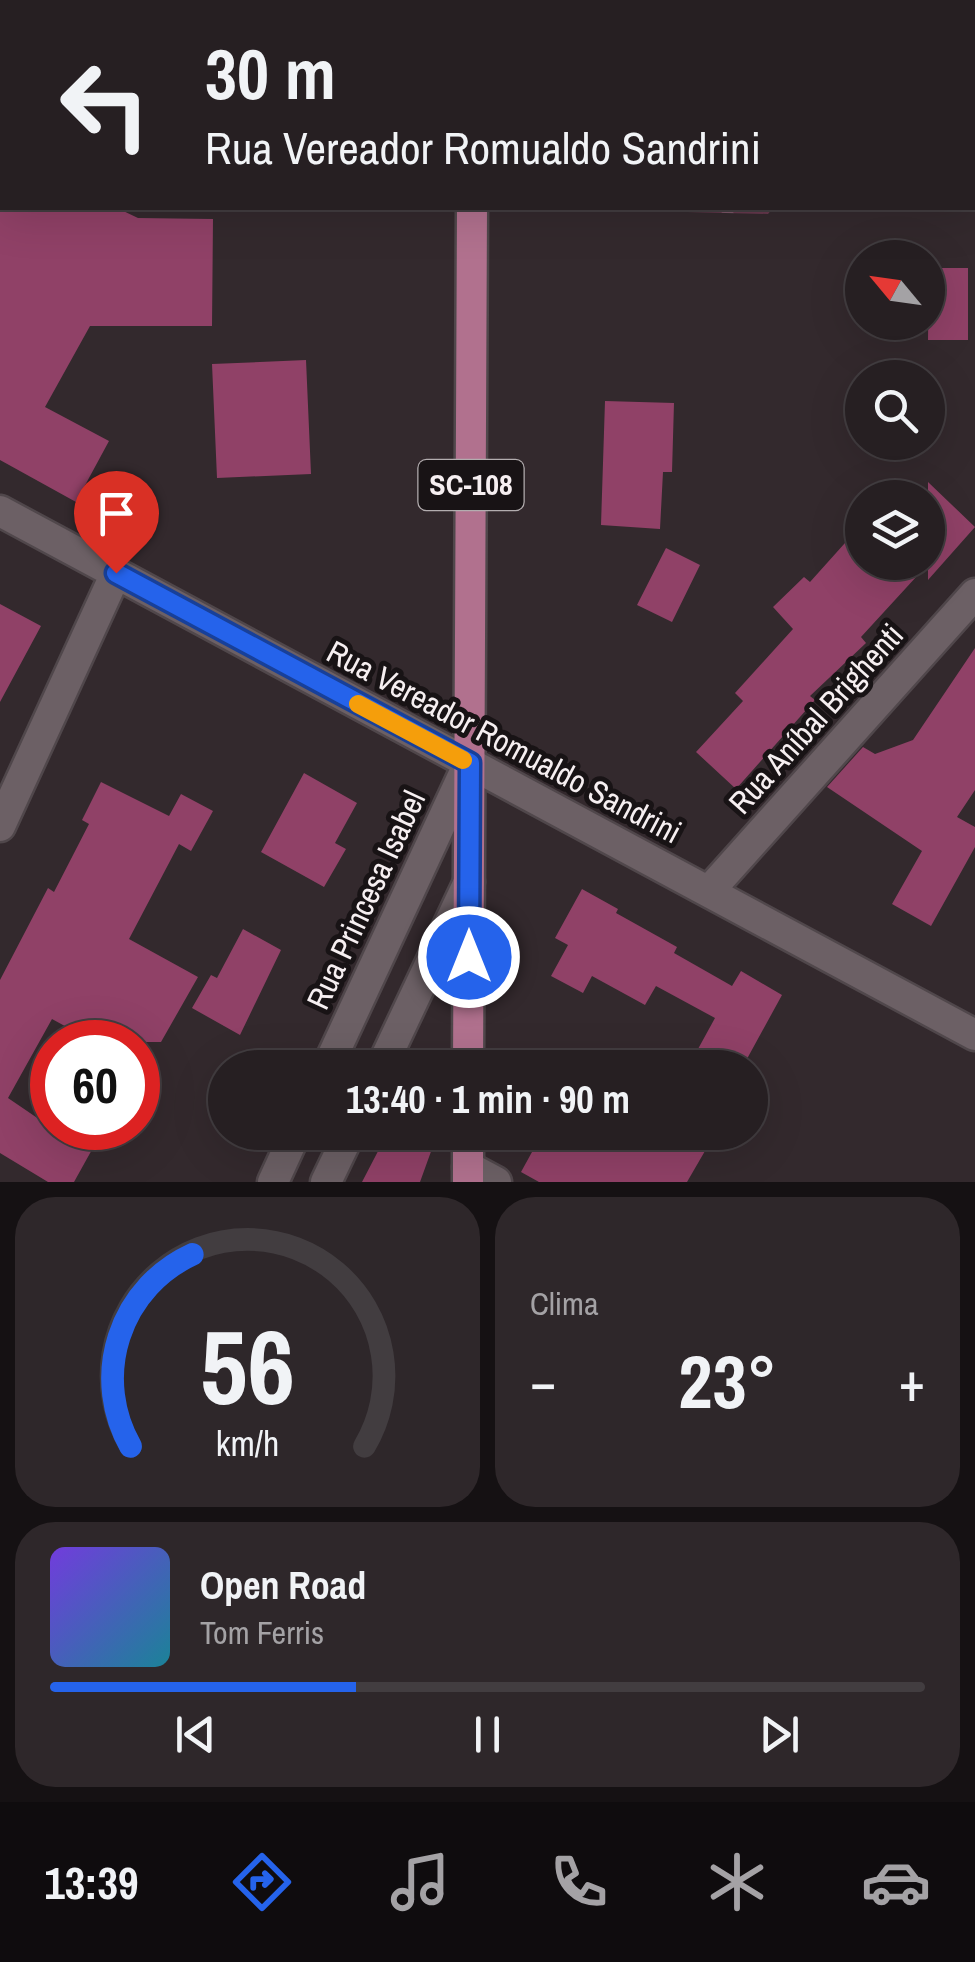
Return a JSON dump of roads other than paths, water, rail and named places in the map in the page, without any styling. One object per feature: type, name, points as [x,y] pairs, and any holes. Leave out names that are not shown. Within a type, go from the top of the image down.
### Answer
[{"type":"main road","name":"SC-108","points":[[468,1050],[472,210]]},
{"type":"street","name":"Rua Vereador Romualdo Sandrini","points":[[0,511],[975,1034]]},
{"type":"street","points":[[0,826],[116,573]]},
{"type":"street","name":"Rua Aníbal Brighenti","points":[[709,892],[975,594]]},
{"type":"street","name":"Rua Princesa Isabel","points":[[335,1050],[470,763]]},
{"type":"street","points":[[389,1050],[468,882]]},
{"type":"street","points":[[273,1182],[288,1150]]},
{"type":"street","points":[[326,1182],[341,1150]]},
{"type":"street","points":[[468,1174],[496,1182]]}]
